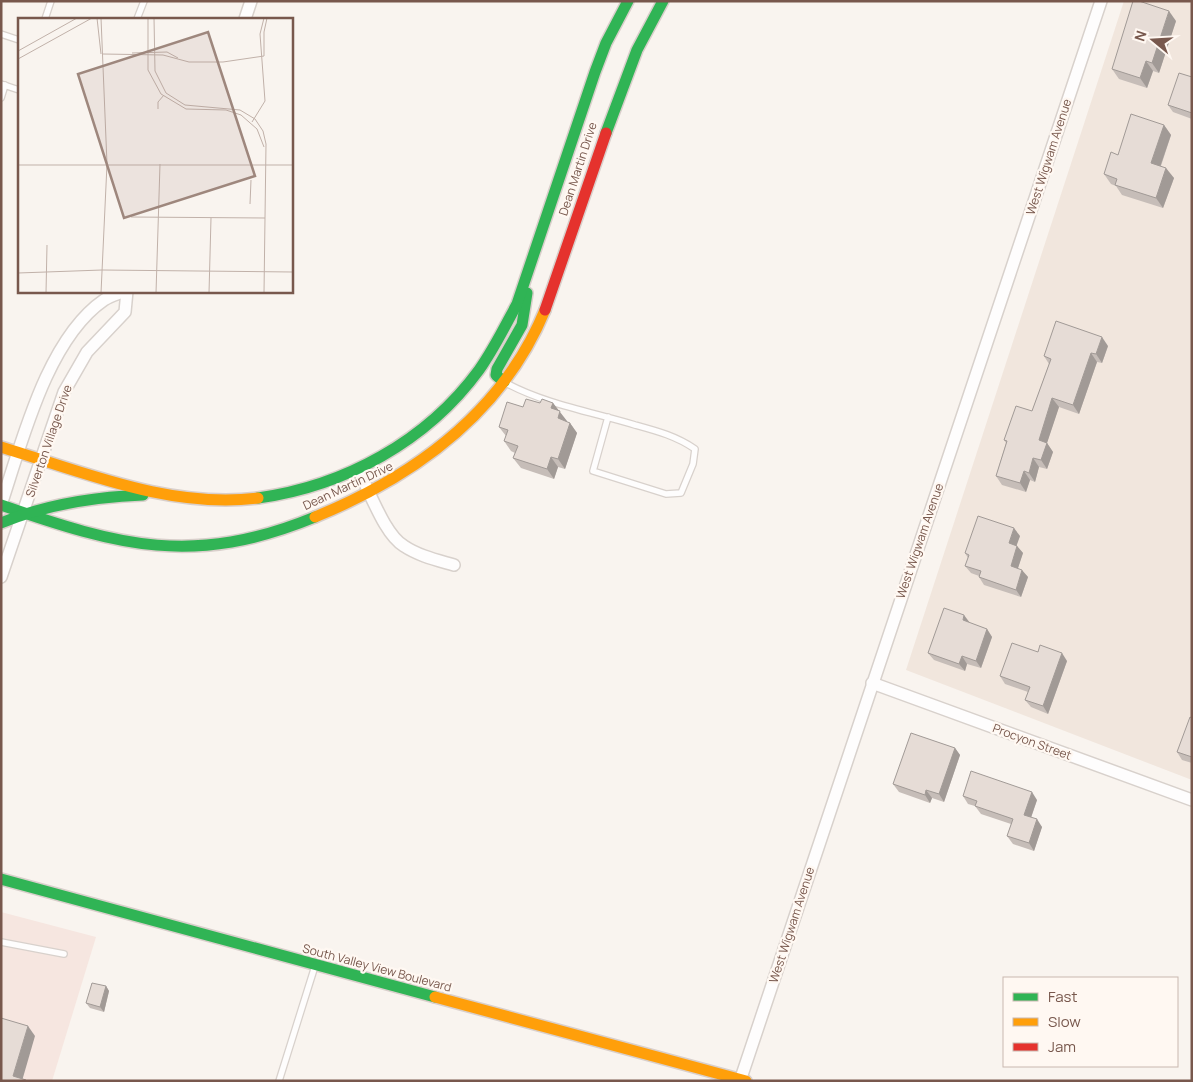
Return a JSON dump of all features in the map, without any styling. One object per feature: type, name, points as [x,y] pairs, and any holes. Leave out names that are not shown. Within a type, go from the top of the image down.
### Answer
[{"type":"street","points":[[245,18],[251,1]]},
{"type":"street","name":"Dean Martin Drive","points":[[1,505],[137,545],[188,547],[216,545],[279,532],[371,493],[431,457],[483,410],[504,382],[537,329],[555,239],[595,72],[606,43],[628,1]]},
{"type":"street","name":"Dean Martin Drive","points":[[1,447],[136,488],[198,500],[252,498],[280,494],[325,483],[358,470],[383,457],[428,426],[475,377],[507,326],[528,276],[555,239],[626,71],[647,27],[663,1]]},
{"type":"street","name":"West Wigwam Avenue","points":[[742,1080],[872,683],[1101,1]]},
{"type":"street","points":[[504,382],[496,375],[497,369],[522,325],[525,316],[528,276]]},
{"type":"street","name":"Silverton Village Drive","points":[[1,505],[53,360],[89,313],[104,300],[124,292]]},
{"type":"street","name":"Silverton Village Drive","points":[[1,577],[64,392],[87,352],[125,312],[126,292]]},
{"type":"street","points":[[358,470],[390,532],[402,545],[423,555],[454,565]]},
{"type":"street","points":[[1,523],[24,512],[96,497],[165,495]]},
{"type":"street","name":"Procyon Street","points":[[872,683],[1192,800]]},
{"type":"street","name":"South Valley View Boulevard","points":[[1,879],[314,966],[742,1080]]},
{"type":"lane","points":[[45,18],[51,1]]},
{"type":"lane","points":[[138,18],[144,1]]},
{"type":"lane","points":[[1,34],[18,40]]},
{"type":"lane","points":[[1,98],[3,85],[18,90]]},
{"type":"lane","points":[[504,382],[523,392],[678,437],[695,449],[693,464],[681,493],[666,494],[593,471],[608,417]]},
{"type":"lane","points":[[1,942],[64,954]]},
{"type":"lane","points":[[279,1081],[314,966]]},
{"type":"shaded area","points":[[1124,1],[1192,1],[1192,780],[906,670]]},
{"type":"shaded area","points":[[1,912],[96,937],[52,1081],[1,1081]]},
{"type":"building","points":[[1133,1],[1139,1],[1169,11],[1152,63],[1146,61],[1140,78],[1112,69]]},
{"type":"building","points":[[1179,73],[1192,77],[1192,113],[1168,105]]},
{"type":"building","points":[[1131,114],[1164,125],[1151,163],[1166,168],[1156,198],[1115,185],[1117,179],[1104,174],[1111,152],[1118,155]]},
{"type":"building","points":[[1056,321],[1102,337],[1096,354],[1091,353],[1073,405],[1052,398],[1039,440],[1047,443],[1041,460],[1033,458],[1029,473],[1024,471],[1020,483],[996,476],[1007,441],[1004,440],[1016,406],[1032,411],[1051,359],[1044,356]]},
{"type":"building","points":[[526,399],[540,403],[542,399],[553,403],[551,408],[560,411],[558,418],[570,423],[558,459],[551,457],[547,469],[513,458],[518,446],[504,441],[508,430],[499,427],[507,402],[523,407]]},
{"type":"building","points":[[978,516],[1014,528],[1009,543],[1017,546],[1011,566],[1022,570],[1016,590],[979,577],[981,571],[965,566],[969,555],[965,553]]},
{"type":"building","points":[[944,608],[964,615],[963,620],[987,629],[976,661],[962,656],[959,664],[928,653]]},
{"type":"building","points":[[1012,643],[1038,652],[1040,645],[1062,653],[1043,706],[1025,700],[1030,687],[1000,676]]},
{"type":"building","points":[[1190,717],[1192,718],[1192,757],[1177,752]]},
{"type":"building","points":[[911,733],[955,748],[939,794],[926,790],[925,795],[893,784]]},
{"type":"building","points":[[971,771],[1032,792],[1024,815],[1037,819],[1029,843],[1007,836],[1013,819],[975,806],[977,801],[963,796]]},
{"type":"building","points":[[92,983],[106,986],[100,1007],[86,1003]]},
{"type":"building","points":[[1,1018],[28,1026],[13,1076],[26,1081],[1,1081]]},
{"type":"traffic: fast","points":[[258,498],[322,483],[382,456],[409,439],[435,418],[479,370],[517,304],[595,72],[606,43],[628,1]]},
{"type":"traffic: fast","points":[[606,133],[637,50],[663,1]]},
{"type":"traffic: fast","points":[[504,382],[496,375],[497,369],[522,325],[527,293]]},
{"type":"traffic: fast","points":[[1,523],[53,506],[106,498],[143,495]]},
{"type":"traffic: fast","points":[[1,505],[83,531],[120,540],[157,545],[193,546],[231,542],[271,533],[315,517]]},
{"type":"traffic: fast","points":[[1,879],[435,997]]},
{"type":"traffic: slow","points":[[315,517],[352,501],[387,482],[421,460],[452,436],[480,410],[505,380],[527,346],[545,310]]},
{"type":"traffic: slow","points":[[1,447],[96,477],[160,493],[192,498],[225,500],[258,498]]},
{"type":"traffic: slow","points":[[435,997],[746,1081]]},
{"type":"traffic: jam","points":[[545,310],[606,133]]}]
